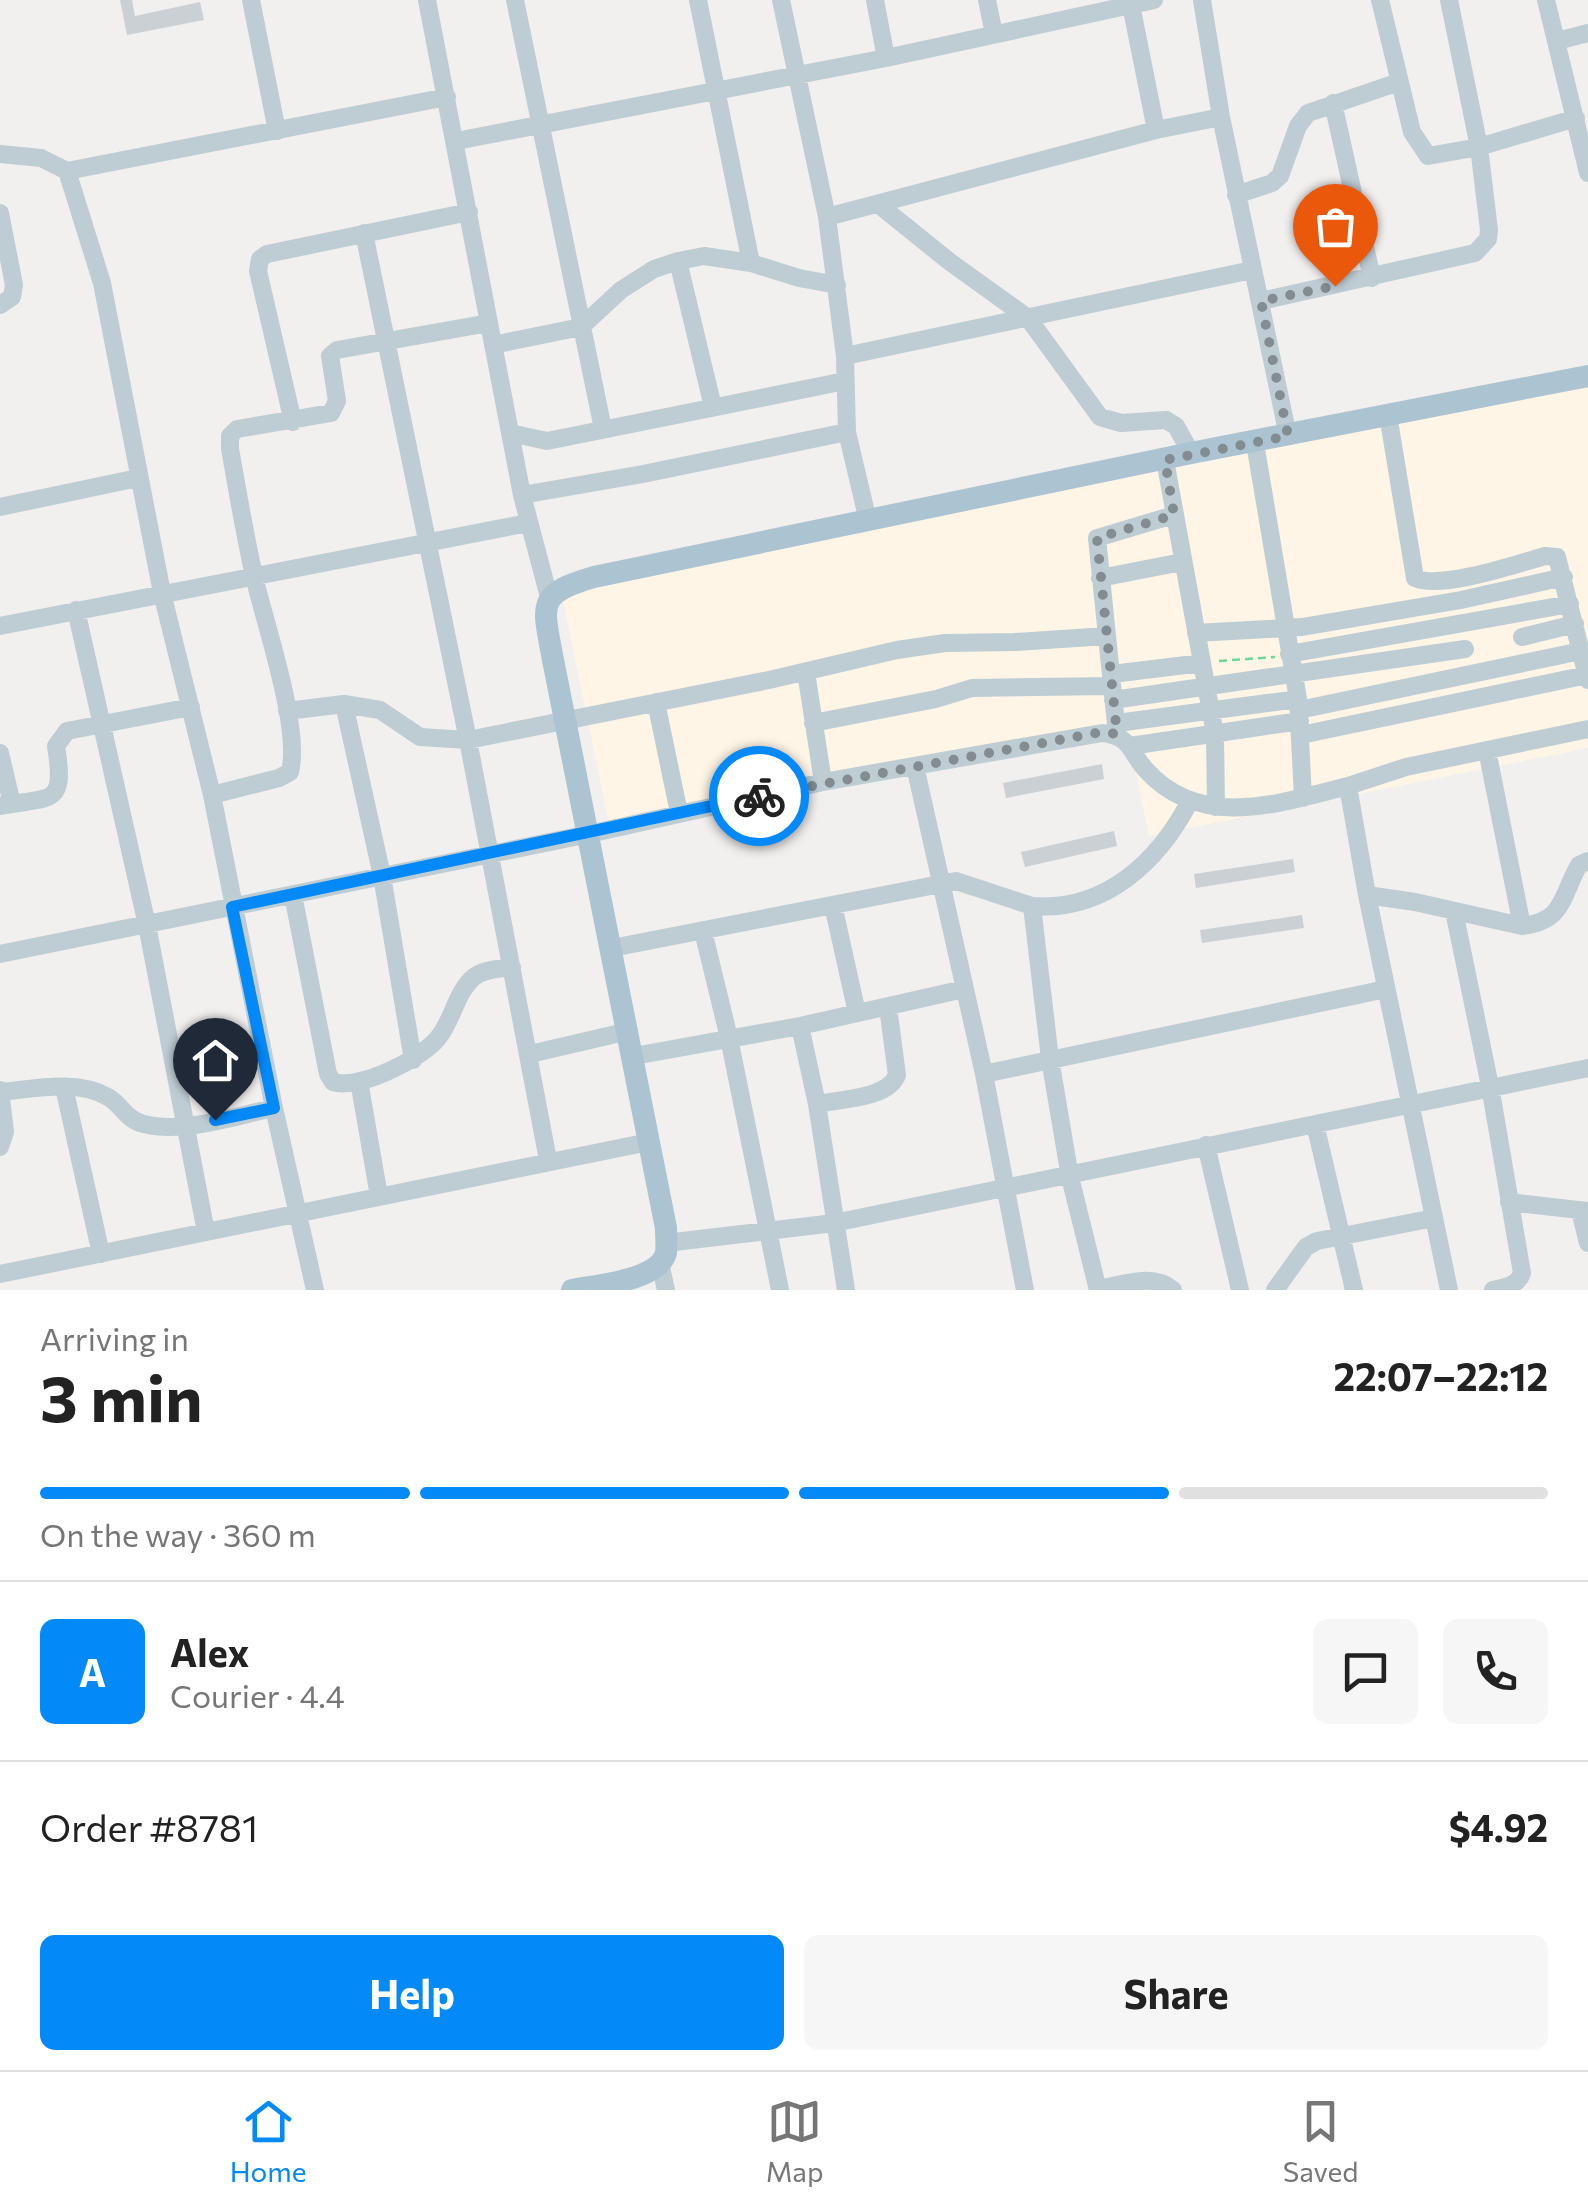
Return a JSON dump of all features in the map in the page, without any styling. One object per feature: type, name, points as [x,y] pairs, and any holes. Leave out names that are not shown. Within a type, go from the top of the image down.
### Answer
[{"type":"main road","points":[[572,1290],[648,1273],[663,1253],[634,1056],[547,628],[549,597],[564,585],[594,576],[1588,376]]},
{"type":"street","points":[[251,0],[277,131]]},
{"type":"street","points":[[427,0],[522,495],[549,597]]},
{"type":"street","points":[[515,0],[603,429]]},
{"type":"street","points":[[698,0],[751,263]]},
{"type":"street","points":[[781,0],[828,217],[845,356],[847,432],[868,521]]},
{"type":"street","points":[[875,0],[886,58]]},
{"type":"street","points":[[987,0],[994,34]]},
{"type":"street","points":[[456,140],[886,58],[1130,2],[1154,0]]},
{"type":"street","points":[[1202,0],[1236,194],[1288,436]]},
{"type":"street","points":[[1380,0],[1412,132],[1423,152],[1438,156],[1576,118]]},
{"type":"street","points":[[1261,301],[1372,278],[1475,252],[1484,246],[1489,230],[1479,146],[1449,0]]},
{"type":"street","points":[[1546,0],[1585,140],[1588,172]]},
{"type":"street","points":[[1130,2],[1156,130]]},
{"type":"street","points":[[1556,41],[1588,33]]},
{"type":"street","points":[[1236,194],[1272,183],[1280,176],[1302,117],[1399,82]]},
{"type":"street","points":[[0,154],[41,158],[67,171],[447,98]]},
{"type":"street","points":[[1334,104],[1372,278]]},
{"type":"street","points":[[828,217],[1156,130],[1221,117]]},
{"type":"street","points":[[67,171],[102,283],[162,593],[212,795],[232,907],[315,1290]]},
{"type":"street","points":[[878,204],[1028,318],[1100,417],[1121,423],[1166,420],[1176,426],[1192,453]]},
{"type":"street","points":[[294,422],[258,264],[267,254],[469,212]]},
{"type":"street","points":[[0,213],[14,285],[12,297],[0,306]]},
{"type":"street","points":[[364,233],[468,740],[548,1160]]},
{"type":"street","points":[[493,345],[581,327],[620,290],[654,269],[704,256],[751,263],[837,285]]},
{"type":"street","points":[[678,261],[713,407]]},
{"type":"street","points":[[845,356],[1252,270]]},
{"type":"street","points":[[212,795],[278,778],[290,772],[294,758],[254,574],[230,436],[237,429],[331,413],[338,401],[330,356],[338,350],[489,323]]},
{"type":"street","points":[[510,433],[548,442],[845,382]]},
{"type":"street","points":[[1121,735],[1210,710],[1300,716],[1588,678],[1560,560],[1551,555],[1456,578],[1416,578],[1388,415]]},
{"type":"street","points":[[522,495],[847,432]]},
{"type":"street","points":[[1255,443],[1300,716],[1303,798]]},
{"type":"street","points":[[1165,460],[1216,734],[1216,806]]},
{"type":"street","points":[[0,507],[138,478]]},
{"type":"street","points":[[1174,515],[1097,538],[1112,687],[1121,735],[1154,778],[1190,801],[1267,807],[1406,767],[1588,729]]},
{"type":"street","points":[[0,626],[528,523]]},
{"type":"street","points":[[1100,578],[1182,562]]},
{"type":"street","points":[[1196,633],[1302,626],[1461,600],[1564,577]]},
{"type":"street","points":[[1456,578],[1471,674]]},
{"type":"street","points":[[1289,654],[1570,604]]},
{"type":"street","points":[[76,610],[147,925],[206,1232]]},
{"type":"street","points":[[1517,615],[1526,662]]},
{"type":"street","points":[[1522,637],[1576,624]]},
{"type":"street","points":[[286,710],[344,704],[380,710],[420,738],[468,740],[898,650],[945,643],[1107,636]]},
{"type":"street","points":[[813,723],[936,699],[972,688],[1206,688],[1466,649]]},
{"type":"street","points":[[0,954],[824,782],[1102,732],[1216,734],[1581,651]]},
{"type":"street","points":[[1112,687],[1202,663]]},
{"type":"street","points":[[806,672],[824,782]]},
{"type":"street","points":[[656,702],[679,814]]},
{"type":"street","points":[[344,704],[382,876],[413,1060]]},
{"type":"street","points":[[0,753],[6,805],[52,796],[60,789],[56,746],[67,731],[191,707]]},
{"type":"street","points":[[1487,750],[1522,926]]},
{"type":"street","points":[[915,766],[984,1074],[1025,1290]]},
{"type":"street","points":[[1348,786],[1449,1290]]},
{"type":"street","points":[[612,948],[941,882],[956,881],[1032,906],[1058,908],[1121,885],[1155,855],[1190,801]]},
{"type":"street","points":[[1367,895],[1522,926],[1550,917],[1562,904],[1579,865],[1588,861]]},
{"type":"street","points":[[293,895],[328,1074],[333,1082],[359,1082],[413,1060],[439,1038],[471,979],[482,972],[512,967]]},
{"type":"street","points":[[833,905],[857,1013]]},
{"type":"street","points":[[1032,906],[1050,1059],[1070,1177],[1098,1290],[1146,1280],[1164,1282],[1173,1290]]},
{"type":"street","points":[[1454,911],[1490,1086],[1522,1273],[1520,1280],[1493,1290]]},
{"type":"street","points":[[703,931],[780,1290]]},
{"type":"street","points":[[634,1056],[800,1026],[964,989]]},
{"type":"street","points":[[984,1074],[1386,989]]},
{"type":"street","points":[[817,1104],[882,1091],[894,1084],[897,1074],[888,1007]]},
{"type":"street","points":[[800,1026],[817,1104],[846,1290]]},
{"type":"street","points":[[530,1054],[629,1031]]},
{"type":"street","points":[[666,1290],[663,1253],[1070,1177],[1588,1068]]},
{"type":"street","points":[[359,1082],[379,1196]]},
{"type":"street","points":[[0,1147],[5,1132],[0,1092],[64,1087],[88,1090],[110,1098],[130,1119],[147,1125],[186,1125],[274,1108]]},
{"type":"street","points":[[64,1087],[101,1254]]},
{"type":"street","points":[[1316,1124],[1354,1290]]},
{"type":"street","points":[[0,1274],[649,1142]]},
{"type":"street","points":[[1206,1146],[1240,1290]]},
{"type":"street","points":[[1509,1202],[1584,1211],[1588,1243]]},
{"type":"street","points":[[1274,1290],[1306,1247],[1317,1241],[1434,1218]]},
{"type":"path","points":[[1202,663],[1289,654]]},
{"type":"shaded area","points":[[1588,385],[1588,748],[1149,836],[1125,720],[609,823],[561,591]]},
{"type":"building","points":[[120,0],[132,0],[135,16],[200,2],[204,20],[127,35]]},
{"type":"building","points":[[1102,764],[1104,779],[1006,798],[1003,783]]},
{"type":"building","points":[[1114,831],[1117,846],[1025,867],[1021,852]]},
{"type":"building","points":[[1293,859],[1295,872],[1196,888],[1194,874]]},
{"type":"building","points":[[1302,915],[1304,928],[1202,943],[1200,930]]},
{"type":"way so far","points":[[759,796],[1102,732],[1117,734],[1097,538],[1174,515],[1165,460],[1288,436],[1261,301],[1335,286]]},
{"type":"route","points":[[215,1120],[274,1108],[232,907],[759,796]]}]
